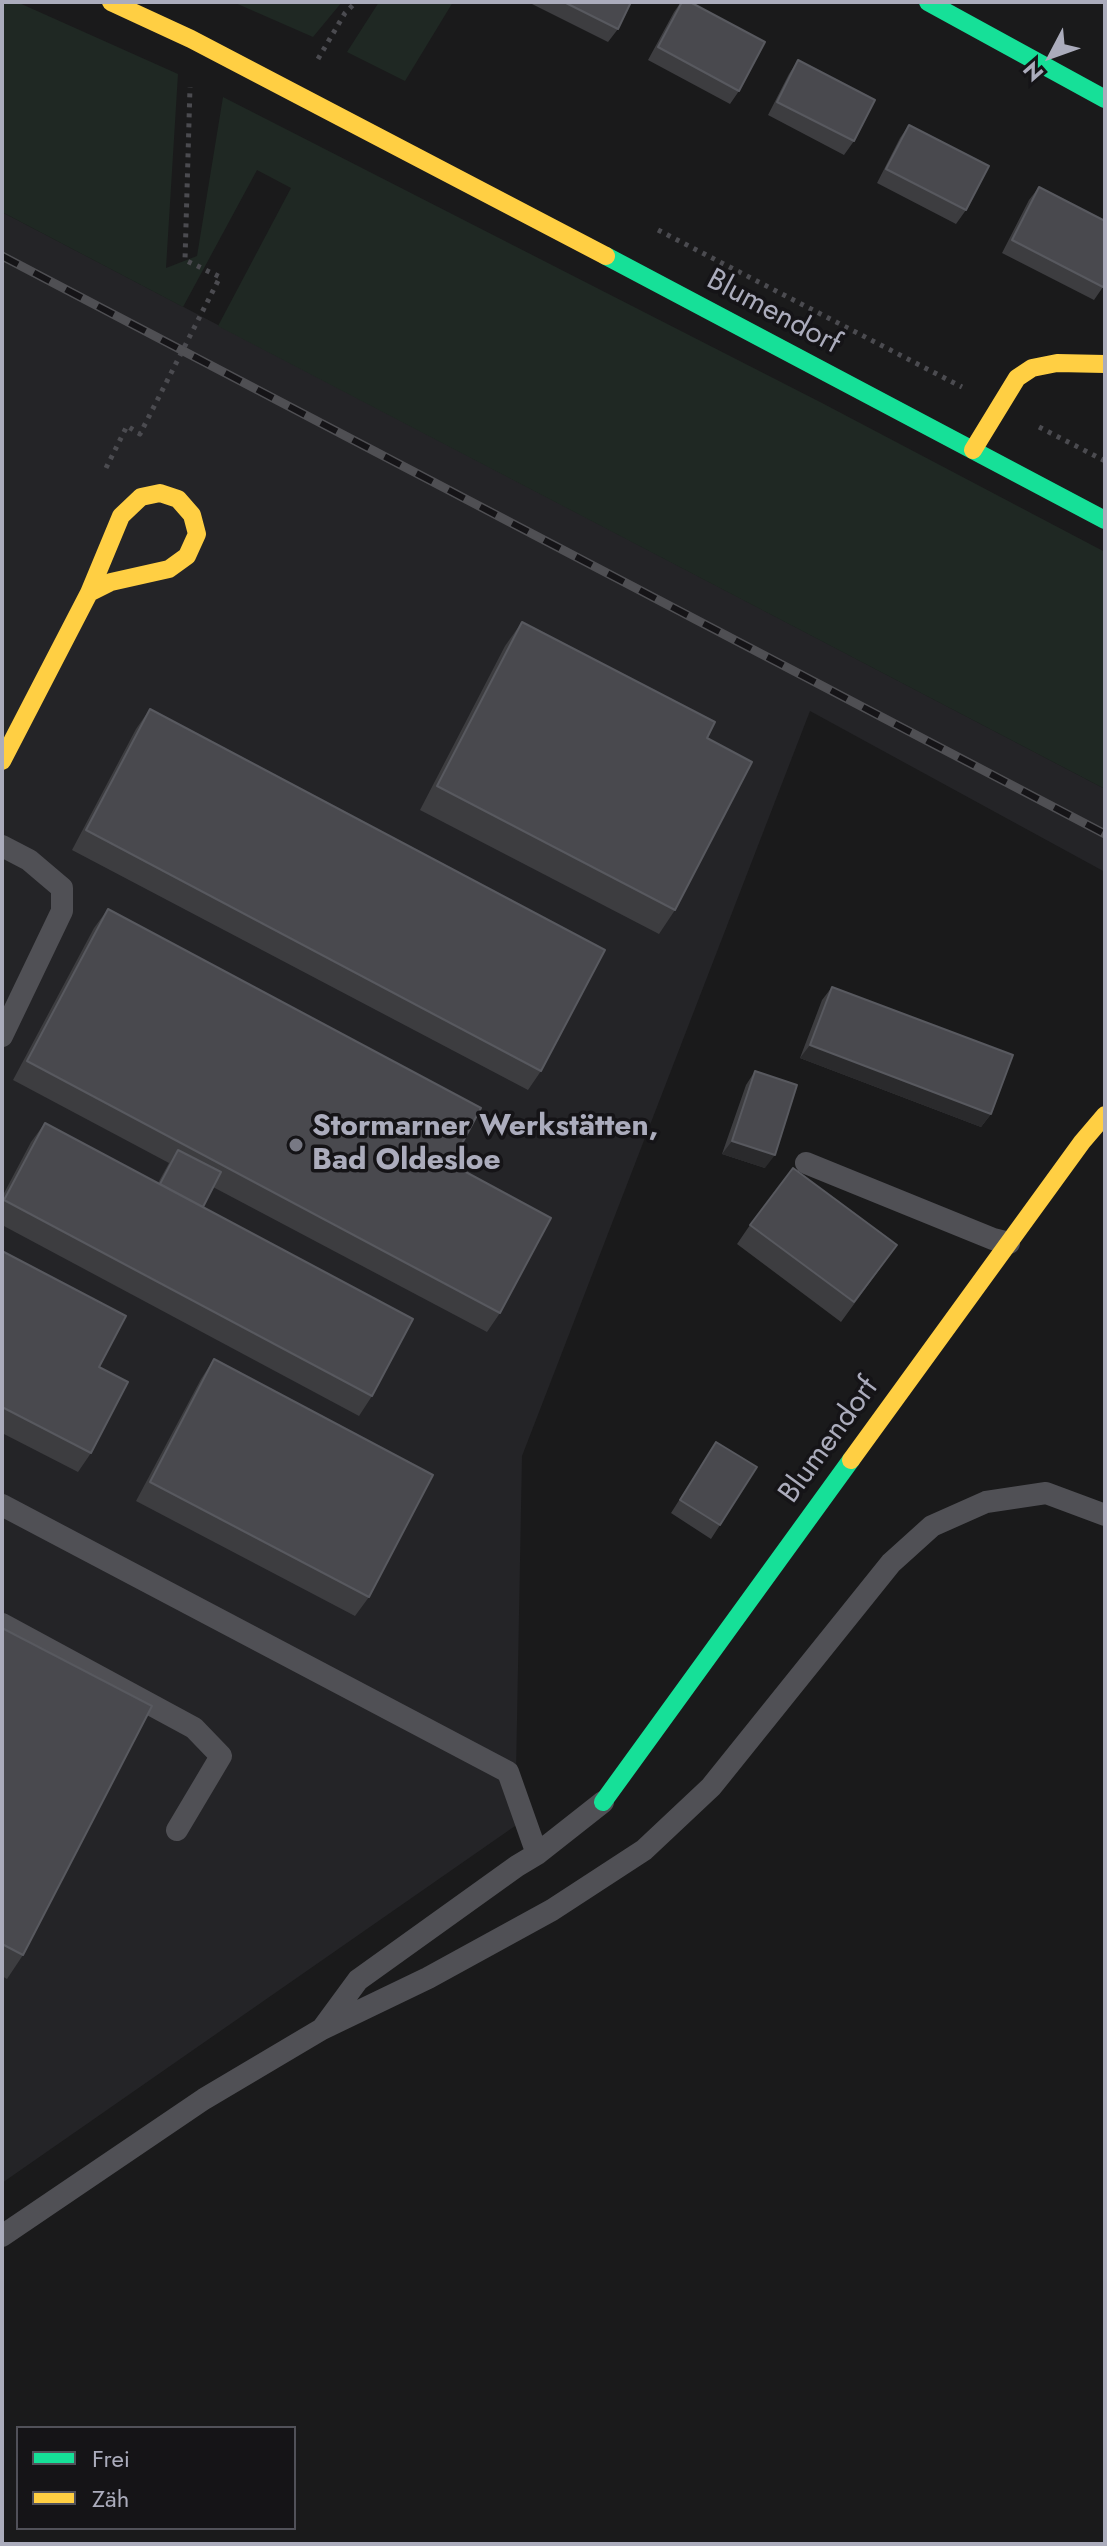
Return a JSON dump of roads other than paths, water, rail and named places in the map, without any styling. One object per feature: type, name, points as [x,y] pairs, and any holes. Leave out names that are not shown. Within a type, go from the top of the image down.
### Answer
[{"type":"street","name":"Blumendorf","points":[[111,2],[191,39],[415,155],[1105,520]]},
{"type":"street","points":[[928,2],[1105,99]]},
{"type":"street","points":[[973,450],[1017,378],[1032,368],[1057,363],[1105,364]]},
{"type":"street","points":[[2,761],[89,593],[121,516],[141,497],[160,493],[178,499],[192,515],[197,534],[187,556],[169,569],[111,582],[89,593]]},
{"type":"street","name":"Blumendorf","points":[[603,1802],[1105,1115]]},
{"type":"lane","points":[[2,846],[29,860],[62,888],[62,911],[2,1036]]},
{"type":"lane","points":[[806,1163],[1009,1243]]},
{"type":"lane","points":[[2,2236],[204,2099],[322,2029],[428,1978],[538,1918],[644,1850],[711,1787],[891,1563],[932,1526],[986,1502],[1046,1493],[1105,1515]]},
{"type":"lane","points":[[2,1505],[508,1772],[537,1854]]},
{"type":"lane","points":[[2,1624],[194,1728],[221,1756],[177,1830]]},
{"type":"lane","points":[[322,2029],[358,1980],[537,1854],[603,1802]]},
{"type":"railway","points":[[2,256],[1105,834]]},
{"type":"place","name":"Stormarner Werkstätten, Bad Oldesloe","points":[[296,1145]]}]
